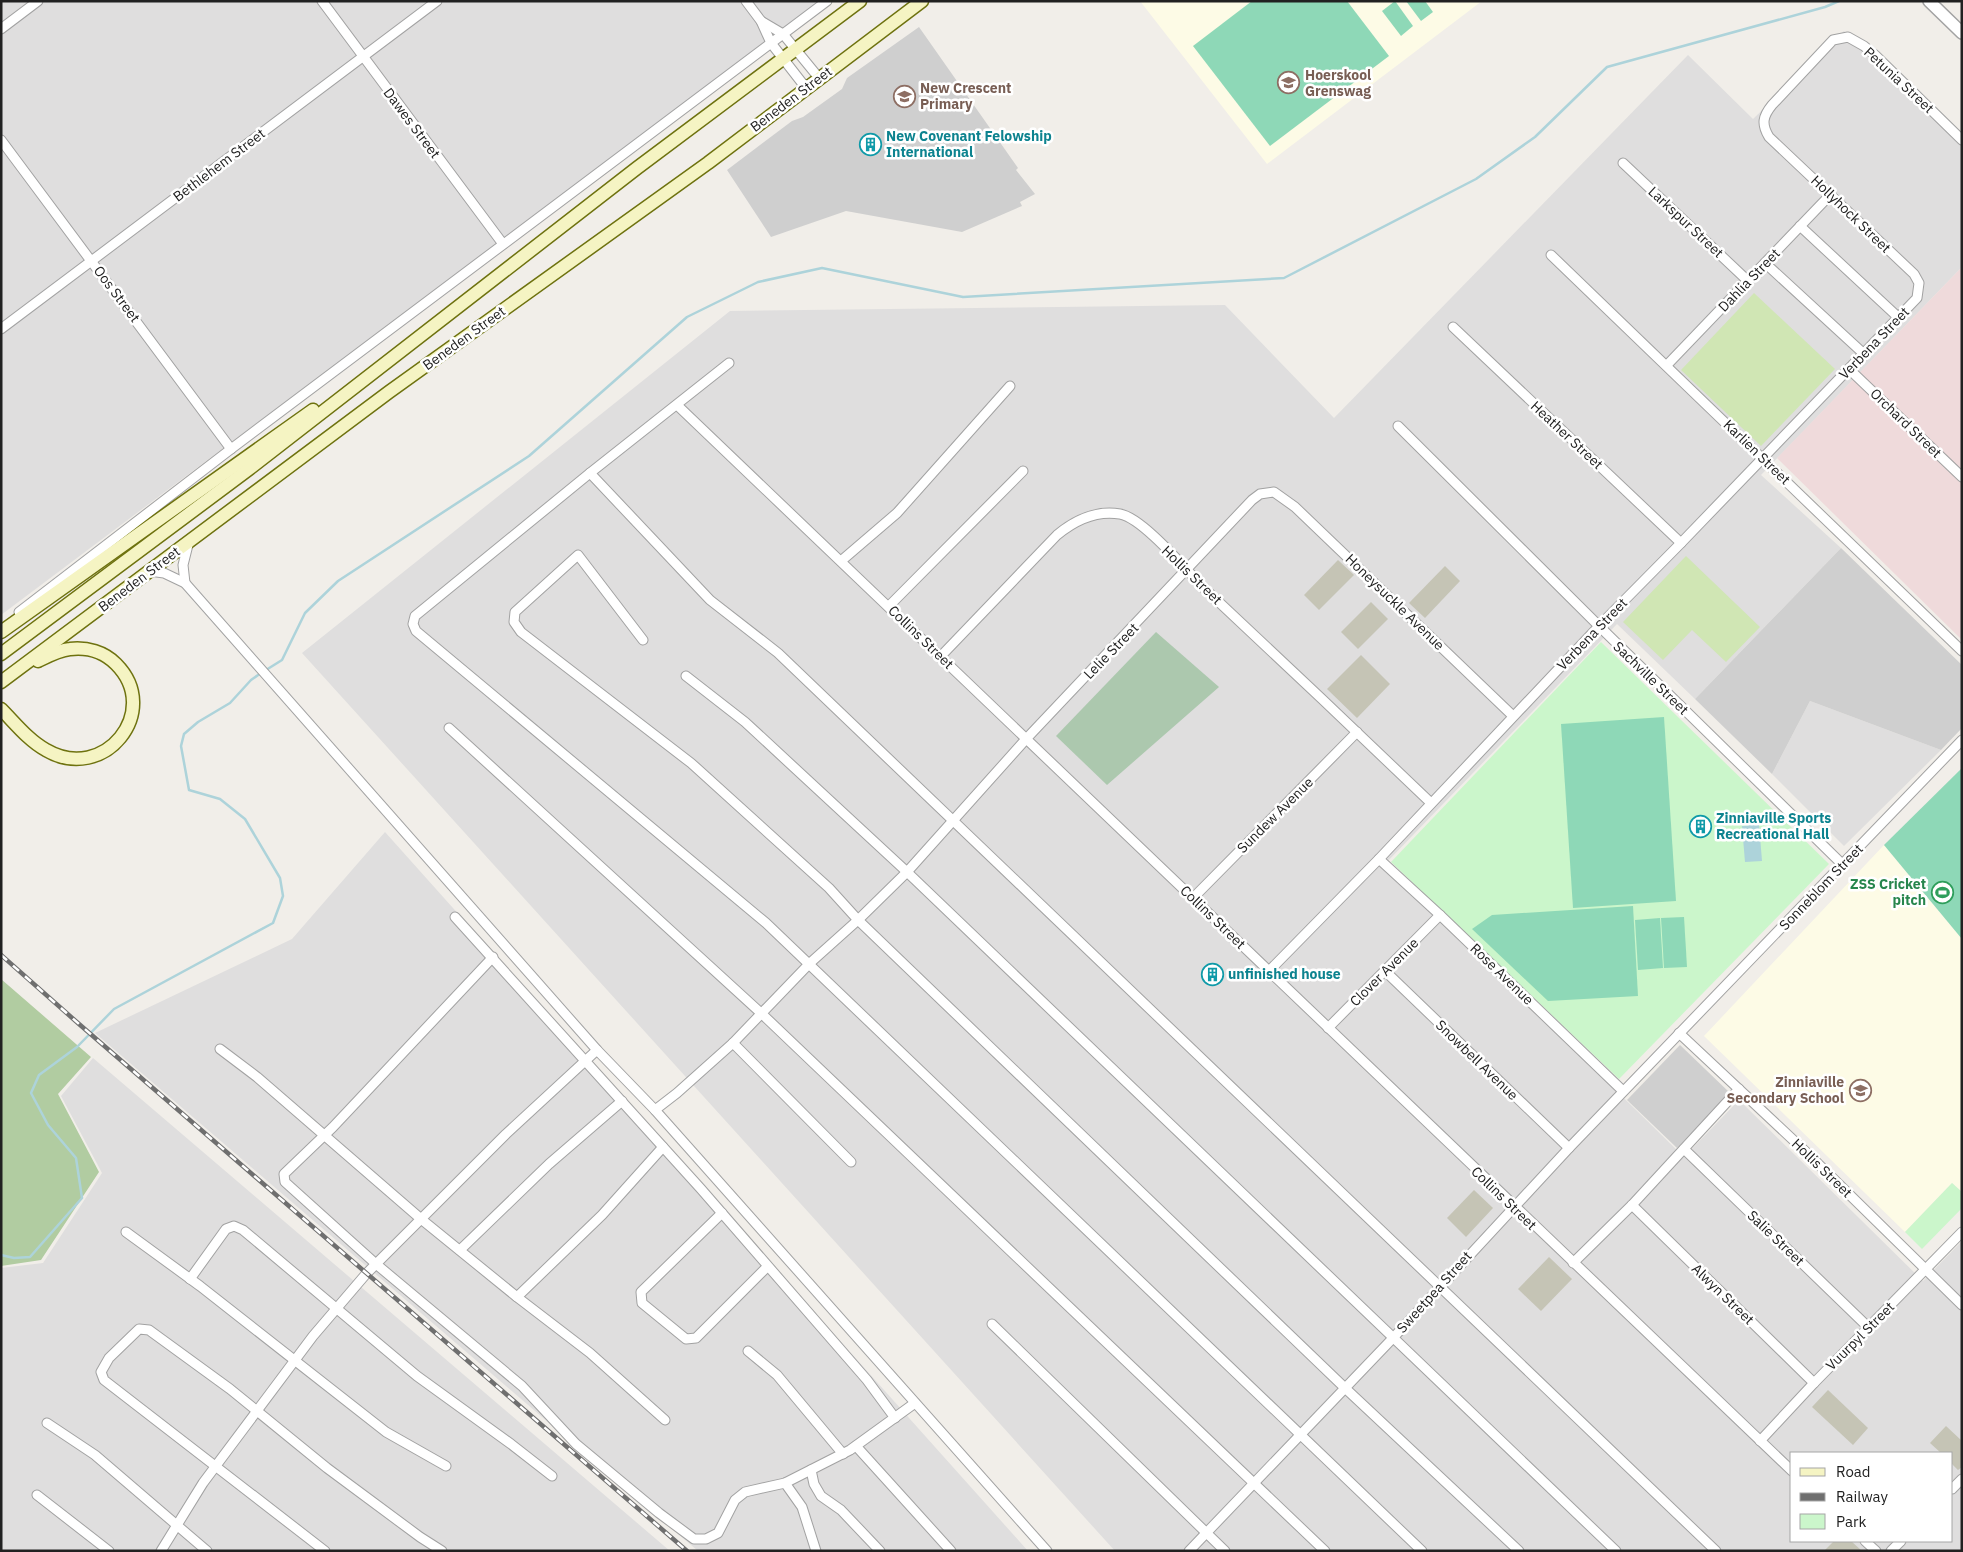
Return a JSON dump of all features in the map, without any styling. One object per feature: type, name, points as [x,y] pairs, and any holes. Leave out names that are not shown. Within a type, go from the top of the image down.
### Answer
[{"type":"main road","name":"Beneden Street","points":[[1,654],[378,370],[637,168],[860,1]]},
{"type":"main road","name":"Beneden Street","points":[[9,676],[397,386],[708,162],[922,1]]},
{"type":"main road","points":[[1,632],[279,434],[331,398],[378,370]]},
{"type":"main road","points":[[1,709],[31,740],[47,751],[73,759],[85,759],[105,752],[118,740],[128,726],[131,717],[133,699],[128,679],[121,668],[103,654],[92,650],[70,649],[9,676]]},
{"type":"street","points":[[1,29],[38,1]]},
{"type":"street","name":"Dawes Street","points":[[322,1],[503,244]]},
{"type":"street","name":"Bethlehem Street","points":[[1,329],[437,1]]},
{"type":"street","points":[[746,1],[761,21],[771,44],[806,88]]},
{"type":"street","points":[[1,625],[231,449],[827,1]]},
{"type":"street","points":[[1929,1],[1962,33]]},
{"type":"street","points":[[761,21],[783,34],[819,78]]},
{"type":"street","name":"Petunia Street","points":[[1769,137],[1763,124],[1766,112],[1822,50],[1833,40],[1848,37],[1875,55],[1962,140]]},
{"type":"street","name":"Hollyhock Street","points":[[1769,137],[1914,274],[1919,283],[1917,298]]},
{"type":"street","name":"Oos Street","points":[[1,140],[231,449]]},
{"type":"street","name":"Larkspur Street","points":[[1623,163],[1748,281]]},
{"type":"street","name":"Dahlia Street","points":[[1667,365],[1831,194]]},
{"type":"street","points":[[1800,226],[1899,318]]},
{"type":"street","name":"Karlien Street","points":[[1551,255],[1962,651]]},
{"type":"street","points":[[1765,263],[1864,354]]},
{"type":"street","name":"Verbena Street","points":[[1269,971],[1379,859],[1598,626],[1681,543],[1917,298]]},
{"type":"street","name":"Heather Street","points":[[1453,327],[1681,543]]},
{"type":"street","points":[[729,364],[590,473],[415,616],[413,624],[416,631],[766,923],[810,963],[1422,1551]]},
{"type":"street","name":"Orchard Street","points":[[1849,369],[1962,477]]},
{"type":"street","points":[[841,561],[897,513],[1010,386]]},
{"type":"street","name":"Collins Street","points":[[677,405],[1028,738],[1513,1207],[1790,1469]]},
{"type":"street","name":"Sachville Street","points":[[1398,426],[1598,626],[1842,864]]},
{"type":"street","points":[[888,606],[1023,471]]},
{"type":"street","points":[[590,473],[710,600],[778,653],[1716,1551]]},
{"type":"street","name":"Lelie Street","points":[[655,1110],[733,1044],[810,963],[907,872],[1028,738],[1252,500],[1260,494],[1274,492]]},
{"type":"street","name":"Honeysuckle Avenue","points":[[1274,492],[1295,507],[1513,716]]},
{"type":"street","name":"Hollis Street","points":[[941,656],[1058,535],[1074,522],[1089,516],[1121,514],[1144,527],[1187,571],[1432,803]]},
{"type":"street","points":[[184,583],[183,566],[189,541]]},
{"type":"street","points":[[643,640],[578,555],[516,612],[514,622],[521,632],[691,763],[829,888],[858,920],[1345,1388],[1519,1551]]},
{"type":"street","points":[[149,571],[164,573],[184,583],[597,1050],[655,1110],[1046,1551]]},
{"type":"street","points":[[686,676],[745,722],[907,872],[1616,1551]]},
{"type":"street","points":[[448,728],[762,1014],[1325,1551]]},
{"type":"street","name":"Sundew Avenue","points":[[1193,898],[1357,732]]},
{"type":"street","name":"Sonneblom Street","points":[[1679,1033],[1962,740]]},
{"type":"street","name":"Rose Avenue","points":[[1379,859],[1623,1091]]},
{"type":"street","name":"Clover Avenue","points":[[1328,1028],[1440,915]]},
{"type":"street","points":[[456,917],[722,1213],[866,1380],[895,1418]]},
{"type":"street","points":[[493,958],[395,1063],[284,1174],[285,1182],[376,1264],[522,1386],[576,1444],[659,1513],[694,1539],[706,1539],[718,1533],[735,1500],[745,1492],[785,1483],[843,1454],[915,1403]]},
{"type":"street","name":"Snowbell Avenue","points":[[1386,971],[1568,1148]]},
{"type":"street","name":"Hollis Street","points":[[1679,1033],[1806,1152],[1962,1305]]},
{"type":"street","name":"Sweetpea Street","points":[[1189,1551],[1393,1338],[1568,1148],[1679,1033]]},
{"type":"street","points":[[733,1044],[851,1162]]},
{"type":"street","points":[[220,1049],[257,1077],[421,1219],[590,1353],[665,1420]]},
{"type":"street","points":[[162,1551],[215,1466],[295,1360],[376,1264],[506,1134],[597,1050]]},
{"type":"street","points":[[1573,1263],[1632,1205],[1739,1089]]},
{"type":"street","points":[[460,1250],[549,1164],[622,1102]]},
{"type":"street","points":[[517,1297],[602,1216],[663,1147]]},
{"type":"street","name":"Salie Street","points":[[1684,1149],[1868,1327]]},
{"type":"street","name":"Alwyn Street","points":[[1632,1205],[1814,1383]]},
{"type":"street","points":[[722,1213],[641,1292],[642,1303],[686,1339],[696,1338],[767,1266]]},
{"type":"street","points":[[190,1279],[226,1229],[234,1226],[243,1230],[338,1308],[416,1376],[552,1476]]},
{"type":"street","points":[[126,1232],[190,1279],[386,1432],[446,1466]]},
{"type":"street","name":"Vuurpyl Street","points":[[1760,1441],[1868,1327],[1962,1232]]},
{"type":"street","points":[[992,1324],[1225,1551]]},
{"type":"street","points":[[325,1551],[104,1380],[101,1372],[109,1358],[139,1329],[149,1330],[230,1389],[327,1468],[420,1537],[442,1551]]},
{"type":"street","points":[[748,1351],[777,1375],[843,1454]]},
{"type":"street","points":[[46,1423],[95,1455],[206,1551]]},
{"type":"street","points":[[856,1446],[951,1551]]},
{"type":"street","points":[[812,1470],[814,1484],[822,1496],[841,1510],[880,1551]]},
{"type":"street","points":[[1953,1488],[1962,1479]]},
{"type":"street","points":[[785,1483],[802,1508],[816,1551]]},
{"type":"street","points":[[37,1495],[109,1551]]},
{"type":"street","points":[[1866,1542],[1876,1551]]},
{"type":"street","points":[[1891,1551],[1900,1542]]},
{"type":"shaded area","points":[[1,1],[819,1],[1,615]]},
{"type":"shaded area","name":"Hoerskool Grenswag","points":[[1140,1],[1482,1],[1267,164]]},
{"type":"shaded area","points":[[919,27],[1018,168],[1016,170],[1035,194],[1020,202],[1022,206],[962,232],[846,211],[771,237],[727,170],[792,121],[803,117],[842,89],[847,78]]},
{"type":"shaded area","points":[[1844,31],[1962,144],[1962,267],[1761,475],[1841,548],[1695,699],[1617,624],[1385,864],[1684,1157],[1739,1100],[1923,1281],[1962,1241],[1962,1551],[1115,1551],[302,653],[730,311],[1225,305],[1334,418],[1688,55],[1753,119]]},
{"type":"shaded area","points":[[1962,267],[1962,640],[1777,458]]},
{"type":"shaded area","points":[[1841,548],[1962,665],[1962,728],[1941,750],[1810,701],[1772,774],[1695,699]]},
{"type":"shaded area","points":[[1338,560],[1354,575],[1319,610],[1304,595]]},
{"type":"shaded area","points":[[1445,566],[1460,581],[1425,618],[1409,603]]},
{"type":"shaded area","points":[[1371,602],[1388,619],[1358,649],[1341,632]]},
{"type":"shaded area","points":[[1361,655],[1390,684],[1357,718],[1327,689]]},
{"type":"shaded area","points":[[1810,701],[1941,750],[1844,846],[1772,774]]},
{"type":"shaded area","points":[[385,832],[1028,1551],[698,1551],[95,1033],[292,939]]},
{"type":"shaded area","name":"Zinniaville Secondary School","points":[[1884,845],[1962,939],[1962,1192],[1952,1183],[1905,1232],[1704,1036]]},
{"type":"shaded area","points":[[1680,1045],[1730,1093],[1677,1148],[1627,1100]]},
{"type":"shaded area","points":[[93,1058],[670,1551],[1,1551],[1,1268],[43,1263],[102,1173],[61,1096]]},
{"type":"shaded area","points":[[1474,1190],[1493,1208],[1466,1237],[1447,1218]]},
{"type":"shaded area","points":[[1549,1257],[1572,1279],[1541,1311],[1518,1289]]},
{"type":"shaded area","points":[[1828,1390],[1868,1428],[1853,1445],[1812,1407]]},
{"type":"shaded area","points":[[1946,1426],[1962,1441],[1962,1467],[1958,1470],[1953,1465],[1953,1452],[1940,1452],[1930,1443]]},
{"type":"shaded area","points":[[1833,1542],[1852,1542],[1862,1551],[1824,1551]]},
{"type":"green space","name":"Hoerskool Grenswag","points":[[1252,1],[1347,1],[1389,56],[1270,146],[1193,46]]},
{"type":"green space","points":[[1395,1],[1413,26],[1401,36],[1382,11]]},
{"type":"green space","points":[[1406,1],[1425,1],[1433,12],[1421,21]]},
{"type":"green space","points":[[1754,293],[1835,369],[1761,446],[1681,370]]},
{"type":"green space","points":[[1686,556],[1760,627],[1726,662],[1692,630],[1663,660],[1623,622]]},
{"type":"green space","points":[[1156,632],[1219,687],[1107,785],[1056,736]]},
{"type":"green space","points":[[1601,642],[1829,864],[1619,1079],[1391,862]]},
{"type":"green space","points":[[1664,717],[1676,901],[1573,908],[1561,724]]},
{"type":"green space","name":"ZSS Cricket pitch","points":[[1962,768],[1962,939],[1884,845]]},
{"type":"green space","points":[[1633,906],[1638,996],[1548,1001],[1472,929],[1492,915]]},
{"type":"green space","points":[[1684,917],[1687,967],[1664,968],[1661,918]]},
{"type":"green space","points":[[1660,918],[1663,968],[1638,970],[1635,920]]},
{"type":"green space","points":[[1,979],[91,1057],[58,1094],[99,1172],[41,1260],[1,1266]]},
{"type":"green space","points":[[1952,1183],[1962,1192],[1962,1208],[1922,1249],[1905,1232]]},
{"type":"water","points":[[1759,824],[1762,861],[1745,862],[1742,826]]},
{"type":"waterway","points":[[266,670],[282,660],[305,613],[338,581],[529,456],[687,317],[758,282],[822,268],[963,297],[1284,278],[1476,179],[1535,137],[1607,67],[1825,7],[1839,1]]},
{"type":"waterway","points":[[1,1255],[14,1258],[30,1257],[82,1198],[76,1158],[48,1125],[31,1093],[39,1075],[77,1047],[114,1009],[273,923],[283,896],[280,878],[245,819],[220,799],[189,790],[181,746],[184,734],[198,722],[230,703],[251,680],[261,673]]},
{"type":"railway","points":[[1,955],[687,1551]]},
{"type":"place","name":"Hoerskool Grenswag","points":[[1289,83]]},
{"type":"place","name":"New Crescent Primary","points":[[904,96]]},
{"type":"place","name":"New Covenant Felowship International","points":[[870,144]]},
{"type":"place","name":"Zinniaville Sports Recreational Hall","points":[[1700,826]]},
{"type":"place","name":"ZSS Cricket pitch","points":[[1942,892]]},
{"type":"place","name":"unfinished house","points":[[1212,974]]},
{"type":"place","name":"Zinniaville Secondary School","points":[[1860,1090]]}]
